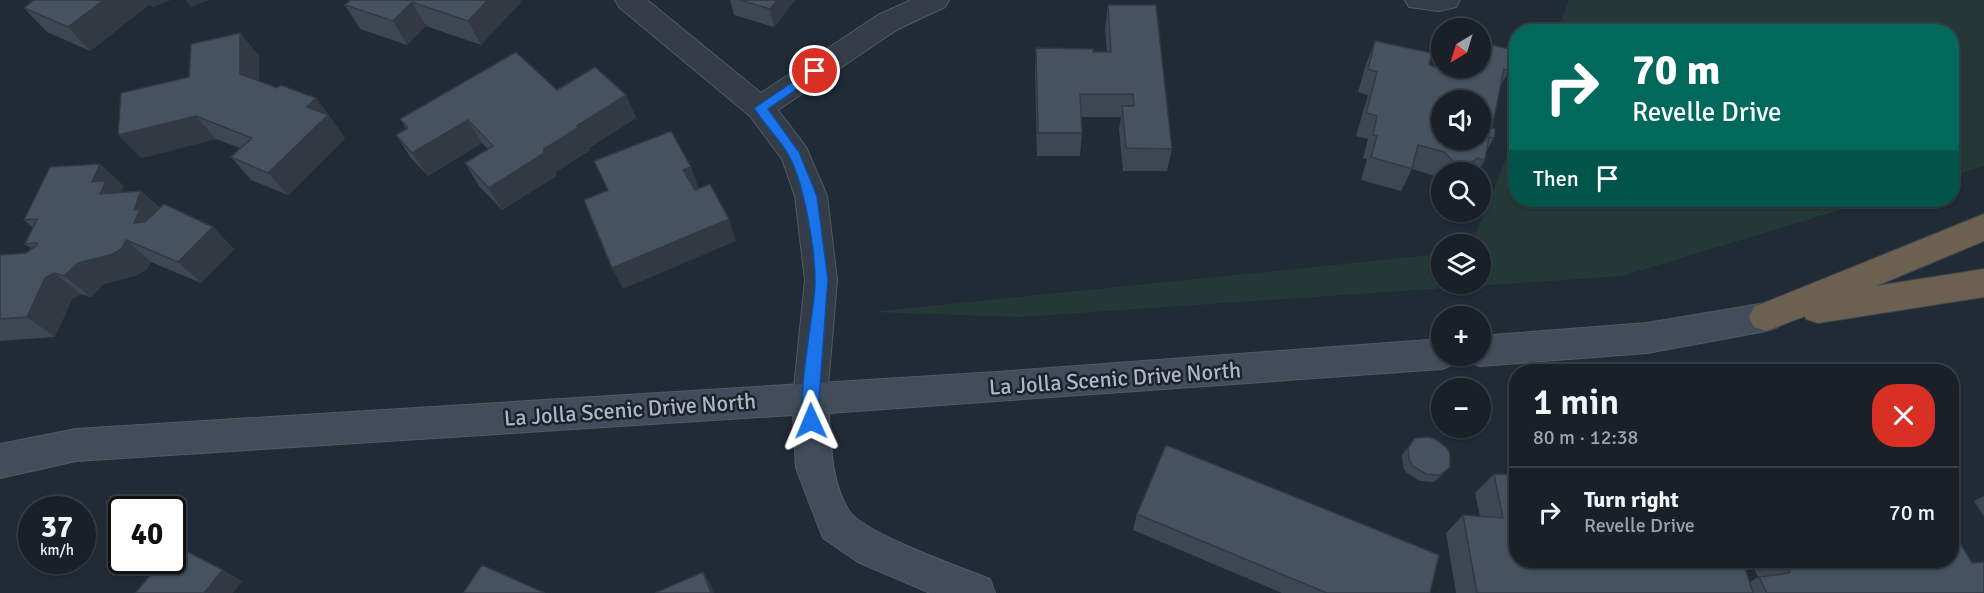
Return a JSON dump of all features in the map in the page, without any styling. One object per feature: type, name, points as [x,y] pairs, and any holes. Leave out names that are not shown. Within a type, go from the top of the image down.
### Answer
[{"type":"highway","points":[[1766,317],[1984,226]]},
{"type":"highway","points":[[1766,317],[1984,283]]},
{"type":"main road","points":[[1491,350],[1647,338],[1766,317]]},
{"type":"main road","name":"La Jolla Scenic Drive North","points":[[0,460],[76,445],[1009,387],[1431,355]]},
{"type":"main road","points":[[810,398],[814,468],[836,525],[871,549],[976,593]]},
{"type":"street","points":[[629,0],[760,108],[795,155],[811,196],[821,280],[810,398]]},
{"type":"street","points":[[760,108],[888,22],[936,0]]},
{"type":"street","points":[[1419,0],[1439,2],[1446,0]]},
{"type":"green space","points":[[1569,0],[1984,0],[1984,166],[1959,174],[1959,24],[1560,24]]},
{"type":"green space","points":[[1509,151],[1509,207],[1850,207],[1622,276],[1491,285],[1491,234],[1476,234],[1481,222],[1491,222],[1491,196]]},
{"type":"green space","points":[[1431,255],[1431,289],[1020,317],[872,312]]},
{"type":"building","points":[[34,0],[104,0],[68,27],[24,8]]},
{"type":"building","points":[[351,0],[488,0],[468,21],[412,2],[393,21],[345,5]]},
{"type":"building","points":[[740,0],[777,0],[770,9]]},
{"type":"building","points":[[1108,5],[1156,5],[1172,149],[1126,148],[1122,106],[1134,106],[1133,94],[1080,94],[1082,133],[1038,133],[1036,48],[1093,49],[1093,52],[1111,52]]},
{"type":"building","points":[[240,33],[240,74],[277,88],[281,85],[316,98],[307,107],[328,115],[268,173],[231,157],[252,138],[196,116],[118,135],[121,93],[189,77],[191,44]]},
{"type":"building","points":[[1375,41],[1431,53],[1429,65],[1431,66],[1431,78],[1491,78],[1491,45],[1509,49],[1509,71],[1504,69],[1492,128],[1495,129],[1494,138],[1491,137],[1491,90],[1431,90],[1431,148],[1418,145],[1412,169],[1371,157],[1377,136],[1373,135],[1377,116],[1366,113],[1377,72],[1368,69]]},
{"type":"building","points":[[516,52],[557,90],[595,67],[626,95],[544,149],[544,153],[489,188],[465,163],[493,146],[468,120],[412,153],[396,135],[408,128],[400,119]]},
{"type":"building","points":[[671,131],[691,167],[683,170],[695,190],[710,184],[729,219],[612,268],[584,200],[608,190],[594,161]]},
{"type":"building","points":[[1437,150],[1487,150],[1485,160],[1477,158],[1470,162],[1454,162],[1444,152]]},
{"type":"building","points":[[100,164],[92,182],[106,181],[100,194],[141,191],[134,210],[140,209],[134,223],[145,222],[164,204],[213,227],[178,262],[126,240],[122,248],[113,254],[78,263],[64,276],[54,273],[45,278],[27,317],[0,319],[0,255],[26,253],[37,245],[37,243],[25,244],[37,219],[24,220],[50,167]]},
{"type":"building","points":[[1415,438],[1435,439],[1447,448],[1450,454],[1450,467],[1440,475],[1426,474],[1413,466],[1409,460],[1408,448]]},
{"type":"building","points":[[1166,445],[1439,555],[1430,593],[1327,593],[1137,514]]},
{"type":"building","points":[[1494,474],[1509,475],[1509,568],[1745,568],[1753,593],[1477,593],[1463,515],[1503,518]]},
{"type":"building","points":[[1959,542],[1972,563],[1984,562],[1984,593],[1767,593],[1759,577],[1790,573],[1788,568],[1959,568]]},
{"type":"building","points":[[186,551],[223,570],[204,593],[135,593],[152,574],[186,574]]},
{"type":"building","points":[[482,565],[545,593],[463,593]]},
{"type":"building","points":[[703,572],[711,593],[655,593]]},
{"type":"route","points":[[811,421],[810,398],[821,280],[811,196],[795,155],[760,108],[815,71]]}]
